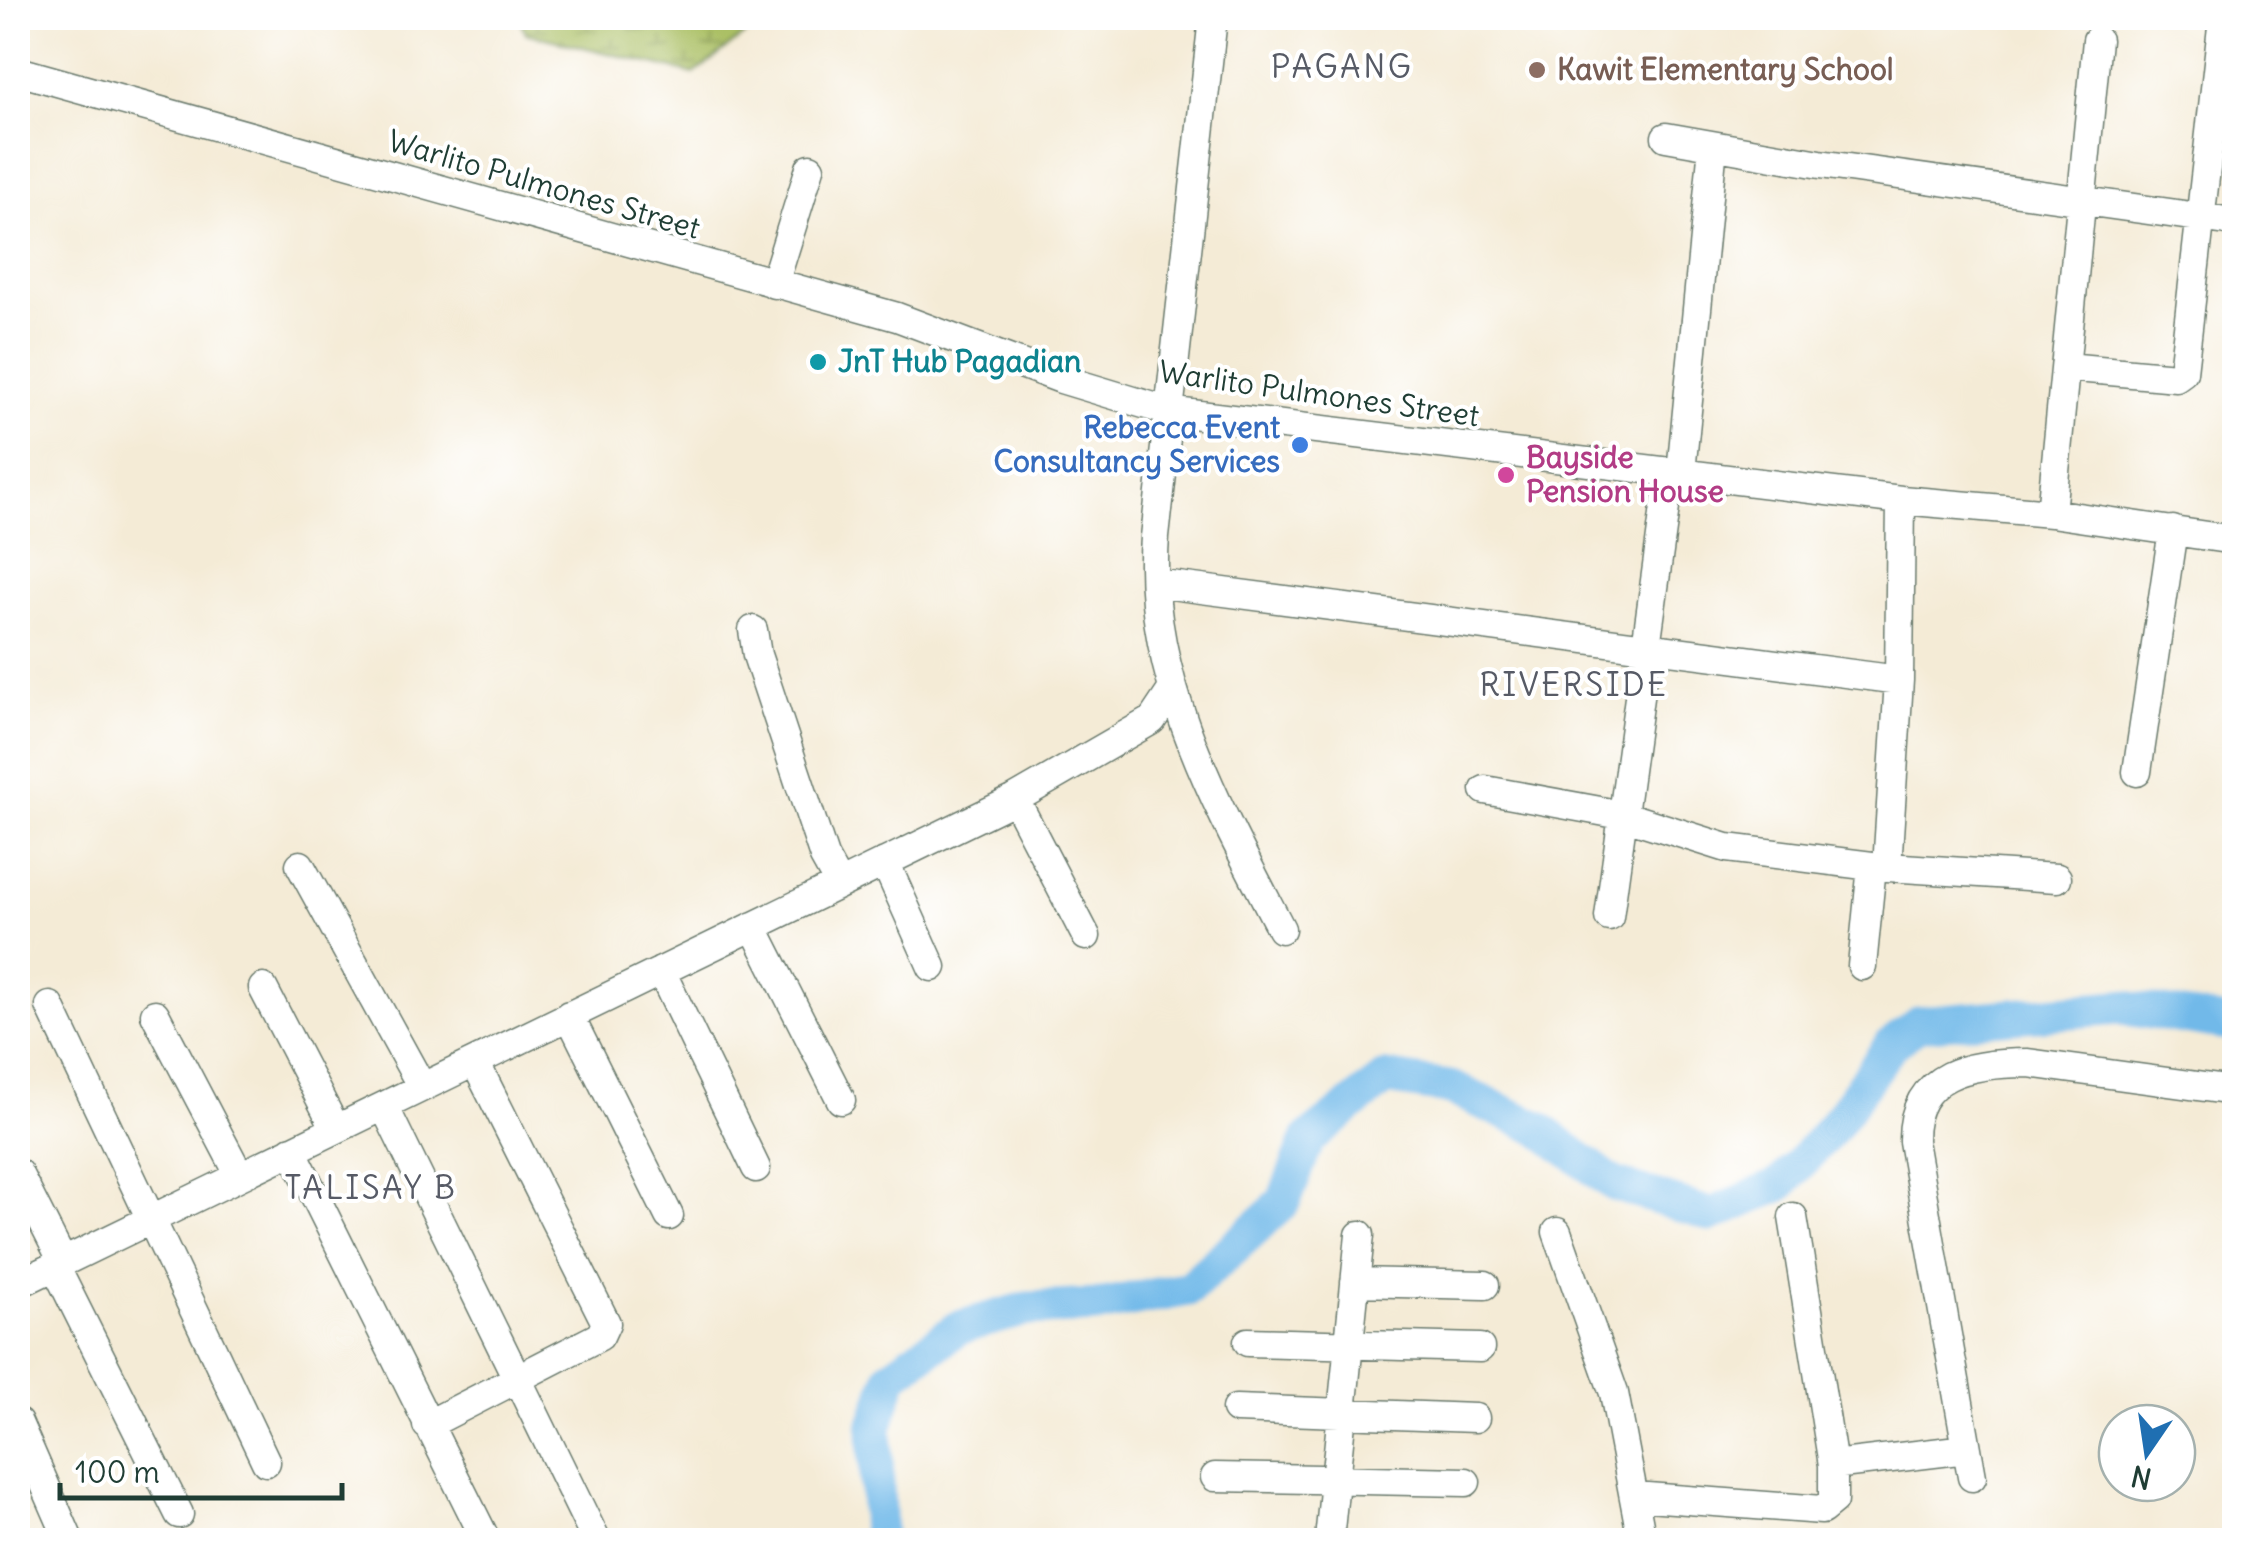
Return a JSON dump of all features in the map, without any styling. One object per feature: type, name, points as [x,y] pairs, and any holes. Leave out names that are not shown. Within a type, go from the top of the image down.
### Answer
[{"type":"street","points":[[1213,18],[1153,560],[1157,623],[1172,690],[1230,832],[1281,929]]},
{"type":"street","points":[[2066,367],[2180,376],[2185,367],[2223,18]]},
{"type":"street","points":[[2051,513],[2098,40]]},
{"type":"street","name":"Warlito Pulmones Street","points":[[18,71],[898,317],[1061,380],[1167,411],[1901,500],[2051,513],[2234,540]]},
{"type":"street","points":[[1666,137],[2234,222]]},
{"type":"street","points":[[1610,917],[1675,472],[1714,146]]},
{"type":"street","points":[[774,284],[810,168]]},
{"type":"street","points":[[1862,966],[1880,866],[1899,680],[1901,500]]},
{"type":"street","points":[[2138,772],[2173,530]]},
{"type":"street","points":[[1155,583],[1899,680]]},
{"type":"street","points":[[753,630],[824,857],[839,884]]},
{"type":"street","points":[[18,1284],[1015,799],[1152,720],[1172,690]]},
{"type":"street","points":[[1485,790],[1622,815],[1727,848],[1880,866],[2057,878]]},
{"type":"street","points":[[1015,799],[1086,936]]},
{"type":"street","points":[[885,862],[932,967]]},
{"type":"street","points":[[300,865],[422,1088]]},
{"type":"street","points":[[752,926],[841,1100]]},
{"type":"street","points":[[661,970],[756,1168]]},
{"type":"street","points":[[263,988],[336,1129]]},
{"type":"street","points":[[50,1006],[148,1220],[266,1462]]},
{"type":"street","points":[[155,1014],[240,1176]]},
{"type":"street","points":[[569,1016],[669,1216]]},
{"type":"street","points":[[427,1426],[600,1336],[606,1323],[475,1062]]},
{"type":"street","points":[[1972,1477],[1913,1141],[1913,1114],[1924,1094],[1945,1078],[1999,1063],[2028,1063],[2234,1091]]},
{"type":"street","points":[[384,1106],[596,1540]]},
{"type":"street","points":[[292,1150],[486,1540]]},
{"type":"street","points":[[18,1173],[179,1514]]},
{"type":"street","points":[[1634,1496],[1822,1510],[1833,1501],[1834,1466],[1793,1217]]},
{"type":"street","points":[[1557,1232],[1614,1393],[1642,1540]]},
{"type":"street","points":[[1329,1540],[1360,1235]]},
{"type":"street","points":[[1356,1282],[1485,1286]]},
{"type":"street","points":[[1248,1342],[1480,1348]]},
{"type":"street","points":[[1236,1410],[1475,1418]]},
{"type":"street","points":[[18,1424],[69,1540]]},
{"type":"street","points":[[1834,1466],[1967,1449]]},
{"type":"street","points":[[1215,1477],[1466,1482]]},
{"type":"green space","points":[[520,18],[766,18],[694,74],[525,33]]},
{"type":"waterway","points":[[879,1540],[875,1427],[892,1375],[958,1328],[1026,1309],[1099,1306],[1188,1289],[1283,1203],[1308,1140],[1386,1078],[1451,1088],[1539,1128],[1614,1184],[1711,1215],[1781,1184],[1834,1126],[1890,1046],[1918,1024],[2119,1007],[2234,1025]]},
{"type":"place","name":"Kawit Elementary School","points":[[1537,70]]},
{"type":"place","name":"JnT Hub Pagadian","points":[[818,362]]},
{"type":"place","name":"Rebecca Event Consultancy Services","points":[[1300,445]]},
{"type":"place","name":"Bayside Pension House","points":[[1506,475]]},
{"type":"district","name":"PAGANG","points":[[1342,67]]},
{"type":"district","name":"RIVERSIDE","points":[[1574,685]]},
{"type":"district","name":"TALISAY B","points":[[371,1188]]}]
